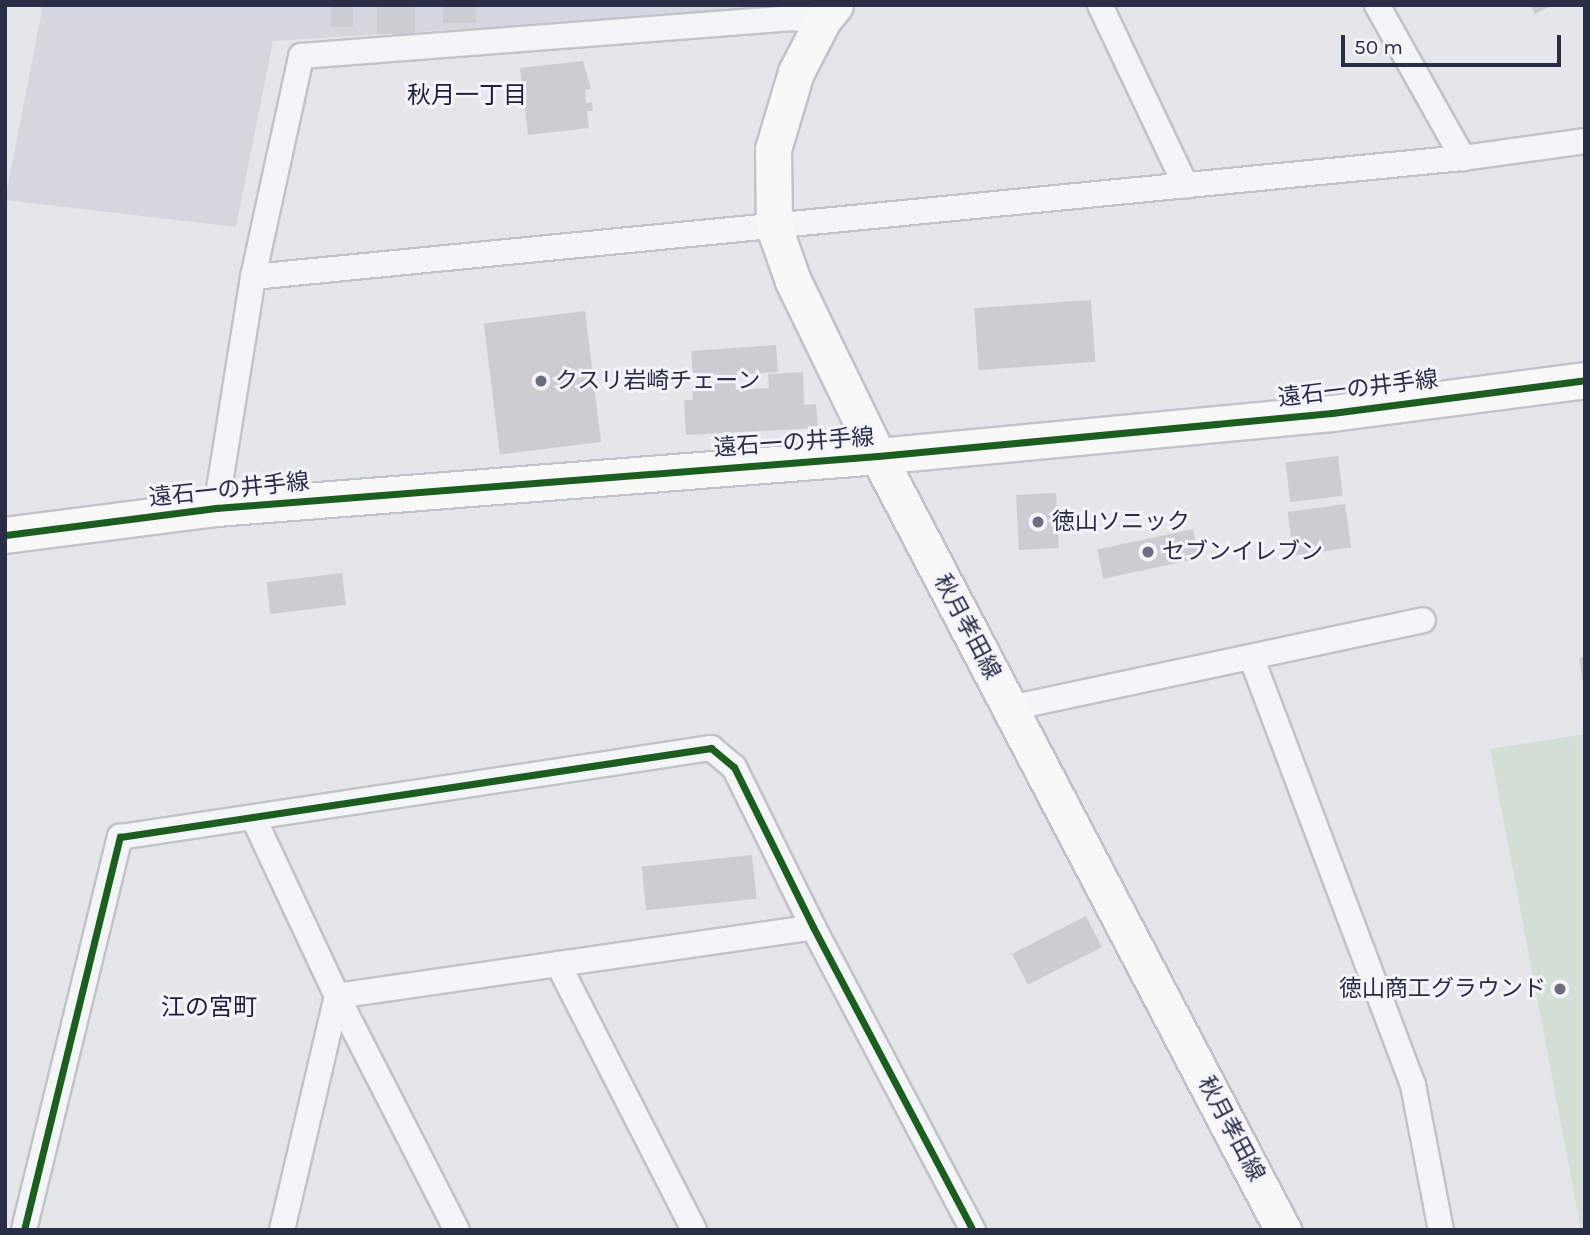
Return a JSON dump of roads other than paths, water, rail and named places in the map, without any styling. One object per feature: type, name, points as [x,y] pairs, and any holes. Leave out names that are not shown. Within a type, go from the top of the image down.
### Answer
[{"type":"street","points":[[1100,5],[1185,186]]},
{"type":"street","points":[[1377,5],[1463,158]]},
{"type":"street","points":[[216,508],[253,277],[301,56],[829,13]]},
{"type":"street","name":"秋月孝田線","points":[[829,13],[796,72],[773,149],[774,227],[808,318],[1273,1226]]},
{"type":"street","points":[[253,277],[1463,158],[1585,141]]},
{"type":"street","name":"遠石一の井手線","points":[[5,535],[216,508],[878,456],[1332,413],[1585,380]]},
{"type":"street","points":[[1010,708],[1252,659],[1423,620]]},
{"type":"street","points":[[1252,659],[1413,1085],[1441,1230]]},
{"type":"street","points":[[24,1230],[120,837],[254,819],[711,748],[734,767],[813,927],[974,1230]]},
{"type":"street","points":[[254,819],[337,996],[457,1230]]},
{"type":"street","points":[[337,996],[813,927]]},
{"type":"street","points":[[558,964],[694,1230]]},
{"type":"street","points":[[282,1230],[337,996]]},
{"type":"place","name":"クスリ岩崎チェーン","points":[[541,381]]},
{"type":"place","name":"徳山ソニック","points":[[1038,522]]},
{"type":"place","name":"セブンイレブン","points":[[1148,552]]},
{"type":"place","name":"徳山商工グラウンド","points":[[1560,989]]},
{"type":"district","name":"秋月一丁目","points":[[467,96]]},
{"type":"district","name":"江の宮町","points":[[209,1008]]}]
